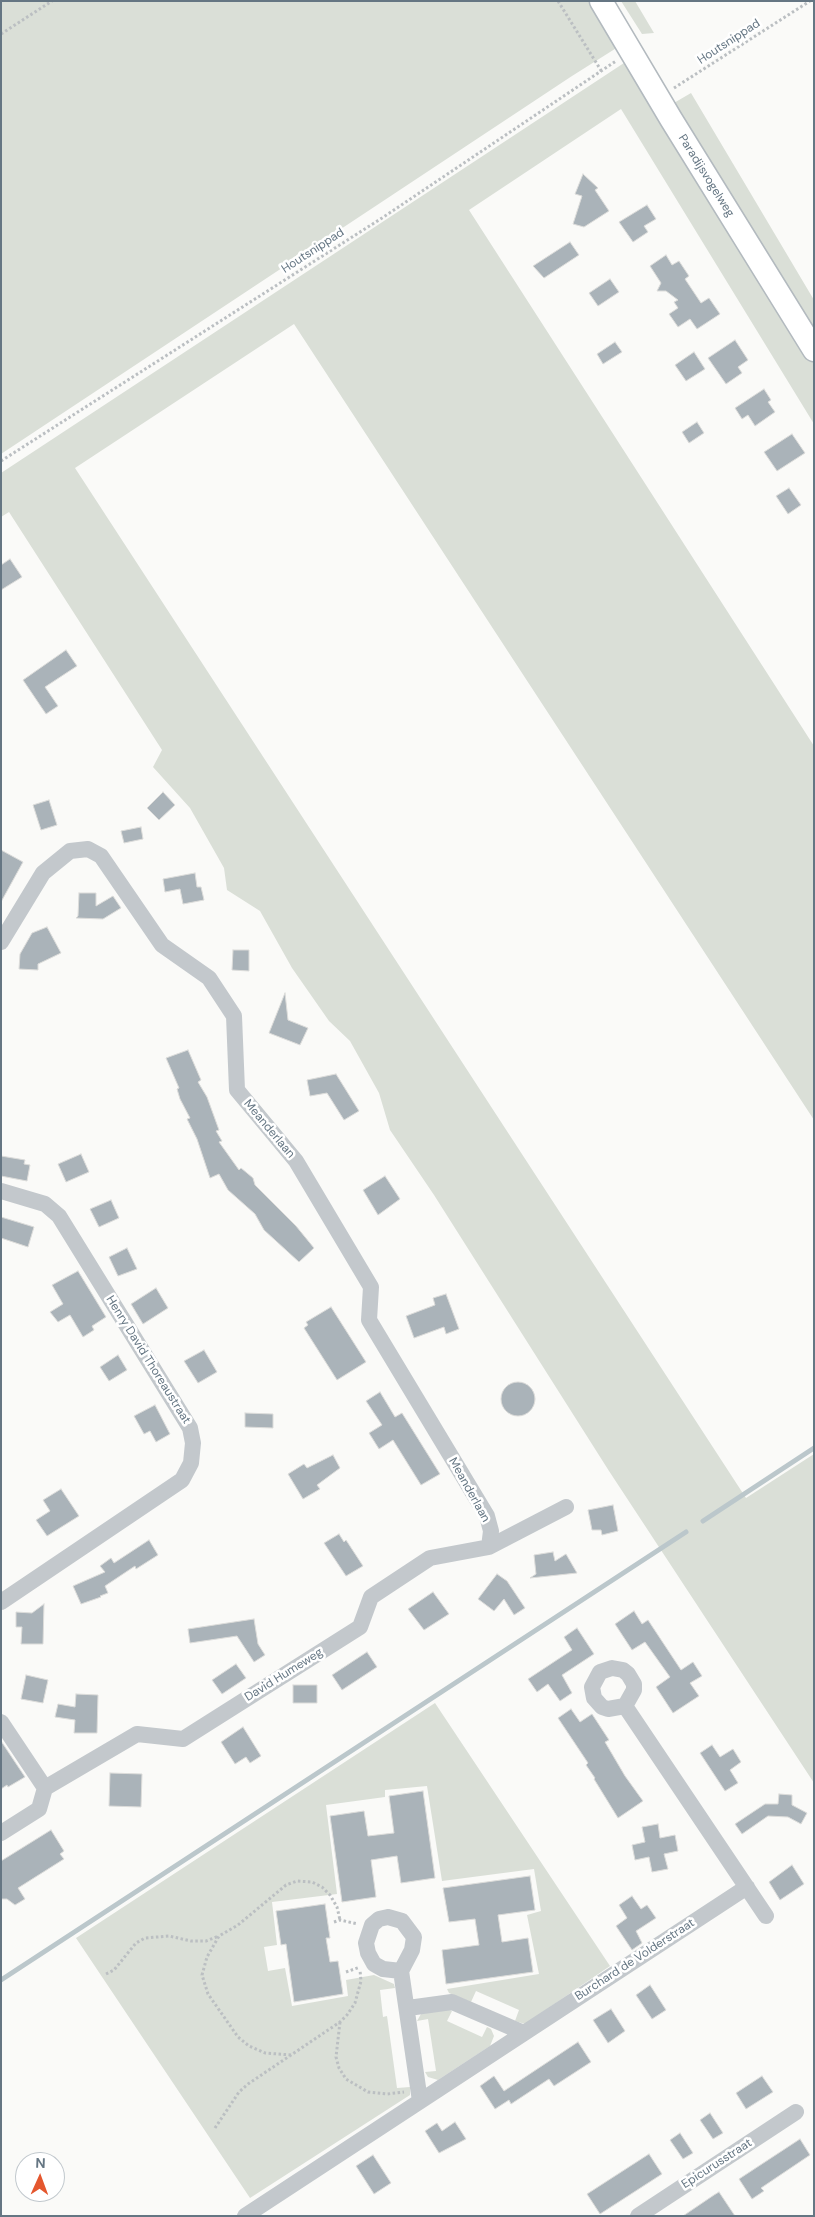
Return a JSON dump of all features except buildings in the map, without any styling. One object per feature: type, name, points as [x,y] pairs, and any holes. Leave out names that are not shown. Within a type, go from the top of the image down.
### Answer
[{"type":"street","name":"Paradijsvogelweg","points":[[601,1],[658,98],[814,350]]},
{"type":"street","name":"Meanderlaan","points":[[1,942],[43,873],[70,851],[88,849],[101,856],[162,945],[209,978],[234,1016],[237,1090],[296,1161],[372,1287],[369,1320],[487,1516],[491,1531],[489,1547]]},
{"type":"street","name":"Henry David Thoreaustraat","points":[[1,1191],[45,1204],[59,1216],[190,1428],[194,1443],[191,1463],[182,1480],[1,1602]]},
{"type":"street","name":"David Humeweg","points":[[44,1788],[137,1734],[183,1739],[360,1627],[372,1597],[430,1558],[477,1551],[489,1547],[566,1507]]},
{"type":"street","points":[[625,1706],[766,1916]]},
{"type":"street","points":[[1,1722],[44,1788],[38,1809],[1,1833]]},
{"type":"street","name":"Burchard de Volderstraat","points":[[245,2216],[419,2095],[524,2033],[747,1887]]},
{"type":"street","points":[[402,1971],[390,1971],[374,1964],[368,1953],[366,1943],[370,1929],[379,1919],[388,1917],[402,1921],[414,1936],[412,1950],[402,1971],[419,2095]]},
{"type":"street","points":[[408,2008],[452,2002],[524,2033]]},
{"type":"street","name":"Epicurusstraat","points":[[638,2216],[796,2112]]},
{"type":"path","points":[[1,34],[52,1]]},
{"type":"path","points":[[558,1],[602,72]]},
{"type":"path","name":"Houtsnippad","points":[[658,98],[810,1]]},
{"type":"path","name":"Houtsnippad","points":[[1,462],[382,218],[631,51]]},
{"type":"path","points":[[106,1974],[114,1970],[136,1944],[145,1938],[169,1936],[192,1941],[206,1941],[220,1936],[238,1925],[286,1885],[298,1882],[312,1882],[322,1887],[330,1895],[337,1907],[340,1920]]},
{"type":"path","points":[[334,1922],[340,1920],[370,1929]]},
{"type":"path","points":[[220,1936],[207,1957],[202,1974],[208,1994],[238,2037],[249,2046],[265,2053],[291,2055]]},
{"type":"path","points":[[215,2128],[239,2092],[340,2022],[355,2003],[361,1981],[359,1967]]},
{"type":"path","points":[[340,2022],[336,2057],[339,2068],[346,2079],[368,2092],[419,2095]]},
{"type":"shaded area","points":[[1,1],[591,1],[618,47],[1,454]]},
{"type":"shaded area","points":[[621,1],[635,1],[654,33],[642,34]]},
{"type":"shaded area","points":[[627,61],[814,362],[814,424],[621,109],[469,210],[814,746],[814,1120],[294,324],[75,468],[746,1498],[814,1454],[814,1783],[609,1471],[434,1195],[390,1130],[379,1093],[350,1041],[329,1021],[292,968],[260,911],[227,890],[224,868],[190,808],[153,767],[162,750],[9,512],[1,517],[1,473]]},
{"type":"shaded area","points":[[691,93],[814,300],[814,341],[667,107]]},
{"type":"shaded area","points":[[435,1703],[610,1966],[525,2024],[515,2021],[519,2010],[476,1991],[471,2002],[449,1993],[447,1989],[539,1974],[527,1915],[541,1911],[534,1869],[442,1881],[427,1786],[385,1790],[385,1797],[326,1805],[337,1894],[272,1902],[277,1945],[264,1947],[268,1971],[285,1968],[292,2006],[348,1996],[346,1980],[374,1975],[394,1984],[395,1988],[380,1990],[383,2017],[387,2016],[397,2088],[410,2087],[410,2095],[250,2198],[76,1938]]},
{"type":"shaded area","points":[[447,2009],[452,2011],[447,2021],[482,2037],[487,2027],[491,2029],[494,2036],[490,2046],[438,2080],[428,2077],[425,2072],[436,2071],[428,2019],[417,2021],[421,2014]]},
{"type":"waterway","points":[[703,1521],[814,1448]]},
{"type":"waterway","points":[[1,1980],[686,1532]]}]
